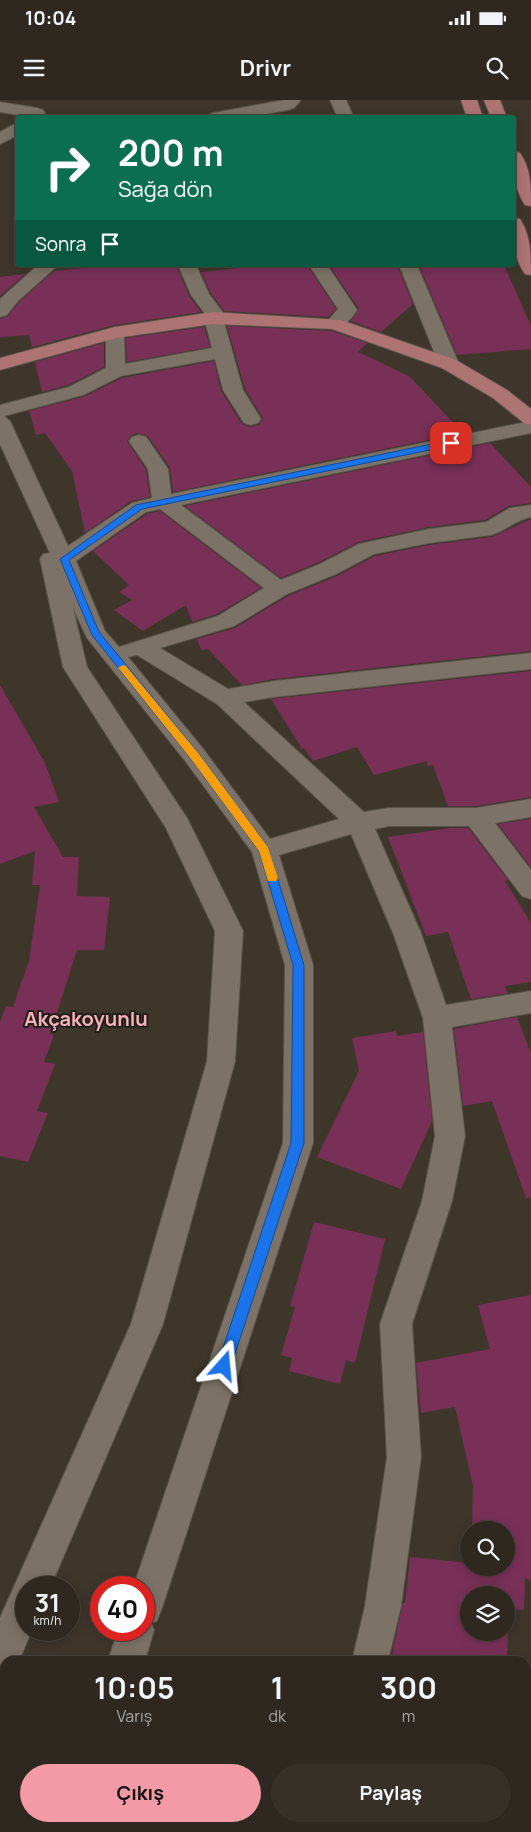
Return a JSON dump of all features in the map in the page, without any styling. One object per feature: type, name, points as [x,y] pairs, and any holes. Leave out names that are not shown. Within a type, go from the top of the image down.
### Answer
[{"type":"main road","points":[[469,100],[474,115]]},
{"type":"main road","points":[[492,100],[498,115]]},
{"type":"main road","points":[[516,161],[531,201]]},
{"type":"main road","points":[[516,229],[531,270]]},
{"type":"main road","points":[[0,364],[115,333],[215,318],[334,324],[448,364],[500,394],[531,419]]},
{"type":"street","points":[[230,115],[288,105],[293,100]]},
{"type":"street","points":[[338,100],[345,115]]},
{"type":"street","points":[[0,107],[39,111]]},
{"type":"street","points":[[0,140],[15,129]]},
{"type":"street","points":[[0,312],[11,298],[47,267]]},
{"type":"street","points":[[188,267],[200,295],[215,318],[233,390],[251,419]]},
{"type":"street","points":[[319,267],[348,310],[334,324]]},
{"type":"street","points":[[409,267],[448,364]]},
{"type":"street","points":[[115,333],[116,371]]},
{"type":"street","points":[[0,410],[76,391],[116,371],[222,352]]},
{"type":"street","points":[[0,421],[40,511],[64,559],[95,633],[126,651],[225,698],[360,822],[407,933],[437,1018],[450,1136],[437,1201],[396,1324],[404,1458],[383,1606],[371,1656]]},
{"type":"street","points":[[64,559],[139,507],[531,427]]},
{"type":"street","points":[[139,441],[158,468],[161,496],[164,502],[279,590]]},
{"type":"street","points":[[37,1576],[147,1324],[221,1061],[228,931],[178,824],[75,667],[40,511]]},
{"type":"street","points":[[126,651],[226,621],[279,590],[328,569],[367,548],[429,536],[491,528],[518,513],[531,511]]},
{"type":"street","points":[[126,651],[195,756],[264,850],[299,965],[298,1143],[155,1576]]},
{"type":"street","points":[[225,698],[274,689],[531,661]]},
{"type":"street","points":[[264,850],[360,822],[389,817],[476,817],[531,808]]},
{"type":"street","points":[[476,817],[531,889]]},
{"type":"street","points":[[437,1018],[531,1002]]},
{"type":"street","points":[[2,1656],[15,1626]]},
{"type":"street","points":[[128,1656],[132,1641]]},
{"type":"building","points":[[91,267],[177,267],[189,296],[201,312],[115,325],[32,347],[29,335],[0,337],[0,319],[8,316],[18,303],[54,271]]},
{"type":"building","points":[[248,267],[308,267],[336,309],[328,317],[224,311],[211,293],[201,272]]},
{"type":"building","points":[[330,267],[398,267],[413,304],[381,332],[351,321],[359,309]]},
{"type":"building","points":[[420,267],[505,267],[531,326],[531,349],[457,355]]},
{"type":"building","points":[[25,274],[0,296],[0,277]]},
{"type":"building","points":[[227,326],[332,331],[367,343],[358,352],[409,376],[463,433],[173,492],[170,468],[148,436],[138,433],[131,435],[127,441],[146,470],[150,497],[131,501],[85,533],[72,471],[45,433],[36,435],[29,411],[83,397],[122,378],[214,361],[221,391],[242,424],[250,427],[259,425],[263,418],[245,389]]},
{"type":"building","points":[[204,327],[210,347],[127,362],[126,338]]},
{"type":"building","points":[[104,343],[104,367],[68,385],[42,392],[35,362]]},
{"type":"building","points":[[490,443],[531,487],[531,503],[509,506],[485,520],[429,527],[359,542],[281,578],[185,506]]},
{"type":"building","points":[[160,511],[261,588],[217,614],[192,622],[186,605],[143,631],[114,610],[132,600],[119,592],[129,585],[93,551],[147,514]]},
{"type":"building","points":[[531,519],[531,651],[274,679],[242,685],[208,649],[201,650],[197,639],[235,628],[288,596],[337,576],[375,556],[429,545],[492,537]]},
{"type":"building","points":[[531,671],[531,797],[476,806],[448,806],[433,765],[428,766],[427,761],[374,775],[357,747],[313,761],[304,748],[302,749],[271,699]]},
{"type":"building","points":[[0,685],[45,763],[59,802],[34,807],[63,857],[79,857],[77,896],[110,897],[104,950],[77,950],[50,1034],[54,1035],[44,1062],[55,1064],[37,1111],[48,1113],[28,1162],[0,1156],[0,1022],[6,1006],[13,1007],[29,961],[40,885],[32,885],[35,851],[0,864]]},
{"type":"building","points":[[531,819],[531,867],[498,824]]},
{"type":"building","points":[[451,828],[468,828],[508,880],[505,881],[531,923],[531,982],[505,986],[508,993],[471,999],[448,932],[426,936],[388,837]]},
{"type":"building","points":[[517,1017],[531,1053],[531,1197],[526,1198],[492,1101],[463,1106],[454,1029]]},
{"type":"building","points":[[396,1031],[397,1036],[423,1032],[432,1121],[401,1189],[317,1157],[359,1071],[352,1038]]},
{"type":"building","points":[[314,1222],[385,1239],[355,1363],[346,1360],[340,1384],[289,1371],[292,1358],[281,1355],[295,1307],[290,1306]]},
{"type":"building","points":[[531,1295],[531,1581],[525,1578],[524,1610],[515,1609],[515,1586],[460,1586],[460,1641],[508,1641],[507,1656],[392,1656],[403,1603],[405,1603],[410,1557],[460,1562],[460,1576],[515,1576],[515,1521],[472,1521],[473,1486],[455,1407],[421,1413],[416,1363],[490,1349],[478,1305]]},
{"type":"slow traffic","points":[[123,668],[195,756],[264,850],[272,878]]},
{"type":"district","name":"Akçakoyunlu","points":[[86,1018]]},
{"type":"route","points":[[224,1366],[298,1143],[299,965],[264,850],[195,756],[95,633],[64,559],[139,507],[451,443]]}]
